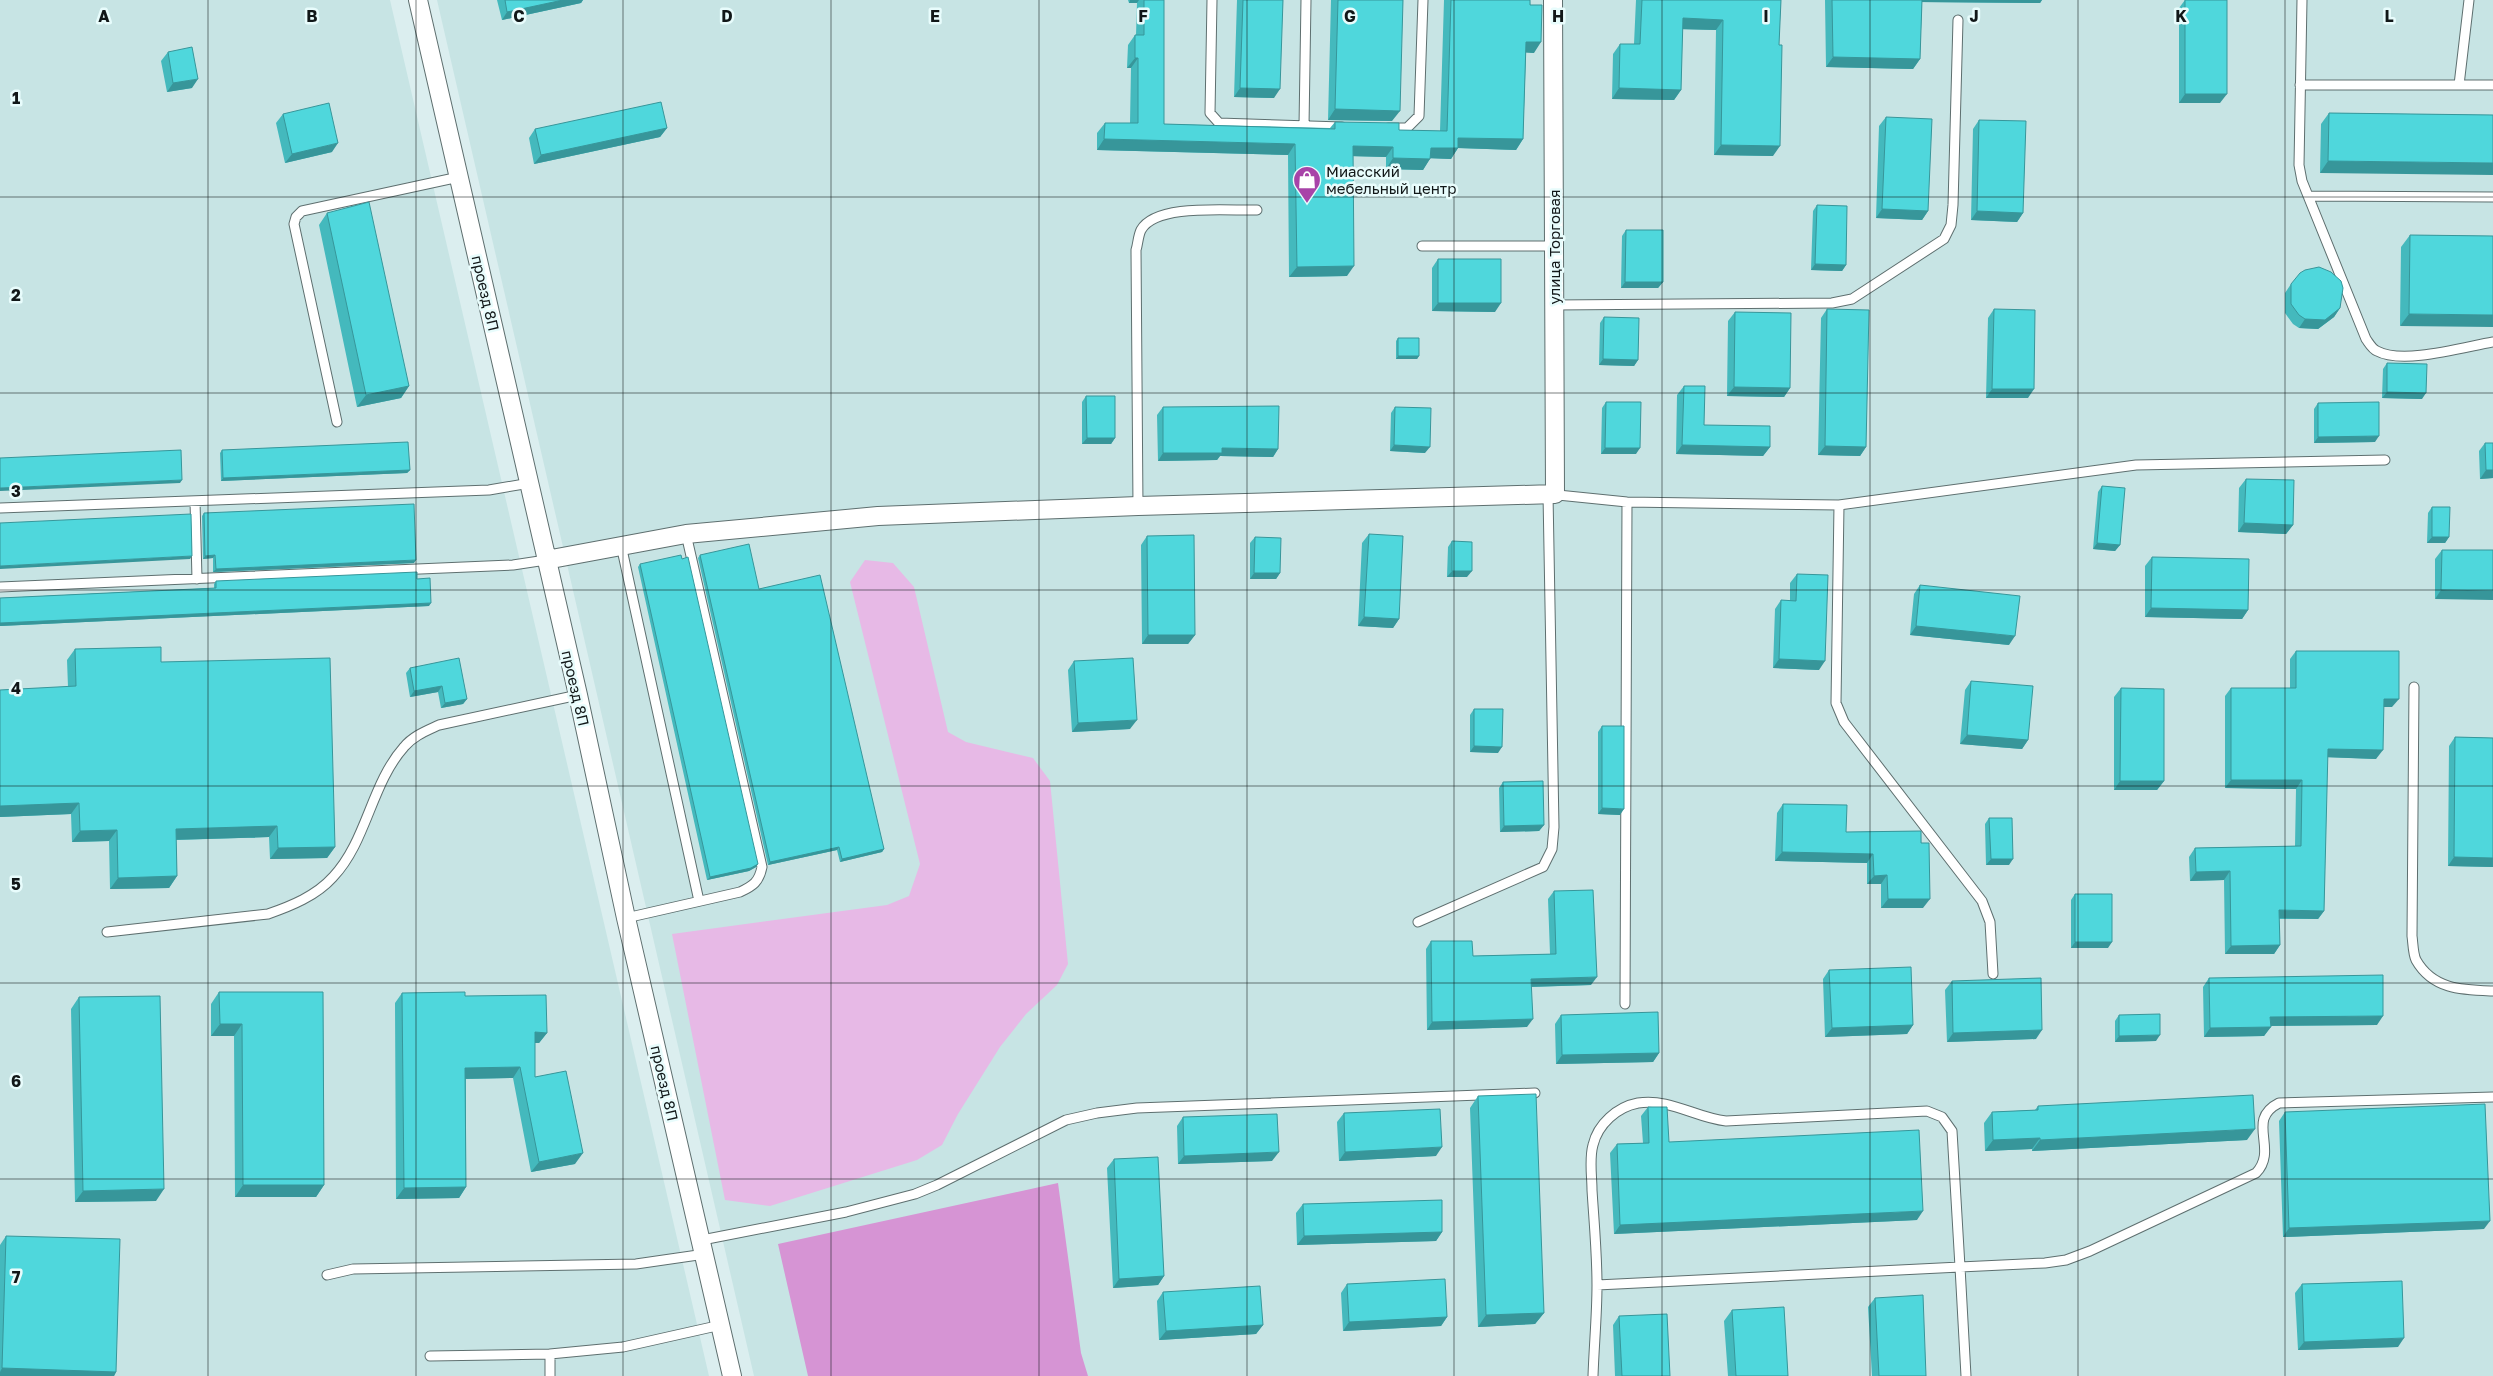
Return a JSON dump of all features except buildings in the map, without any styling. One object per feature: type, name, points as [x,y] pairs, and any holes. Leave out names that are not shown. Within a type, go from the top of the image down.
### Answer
[{"type":"street","name":"проезд 8П","points":[[418,0],[530,483],[626,918],[704,1247],[732,1376]]},
{"type":"street","name":"улица Торговая","points":[[1552,494],[1554,305],[1553,0]]},
{"type":"street","points":[[546,560],[686,534],[878,516],[1138,506],[1552,494]]},
{"type":"lane","points":[[1212,0],[1210,113],[1218,123],[1350,127]]},
{"type":"lane","points":[[1304,126],[1306,0]]},
{"type":"lane","points":[[1379,128],[1407,128],[1419,116],[1423,0]]},
{"type":"lane","points":[[2302,0],[2298,165],[2308,196],[2366,339],[2374,350],[2394,356],[2414,355],[2493,342]]},
{"type":"lane","points":[[2459,85],[2469,0]]},
{"type":"lane","points":[[1554,305],[1832,303],[1852,299],[1944,240],[1951,225],[1953,205],[1958,20]]},
{"type":"lane","points":[[2300,85],[2493,85]]},
{"type":"lane","points":[[337,422],[294,224],[296,216],[302,210],[459,177]]},
{"type":"lane","points":[[2308,196],[2493,197]]},
{"type":"lane","points":[[1138,506],[1136,250],[1141,230],[1151,220],[1168,212],[1257,210]]},
{"type":"lane","points":[[1422,246],[1554,246]]},
{"type":"lane","points":[[1418,922],[1543,867],[1552,849],[1554,827],[1552,494],[1627,502],[1839,505],[2136,465],[2385,460]]},
{"type":"lane","points":[[0,508],[489,490],[530,483]]},
{"type":"lane","points":[[194,501],[197,579]]},
{"type":"lane","points":[[1625,1004],[1627,502]]},
{"type":"lane","points":[[1839,505],[1836,703],[1844,722],[1982,901],[1990,922],[1993,974]]},
{"type":"lane","points":[[626,918],[740,892],[754,886],[760,878],[762,867],[686,534]]},
{"type":"lane","points":[[622,545],[700,901]]},
{"type":"lane","points":[[0,587],[513,565],[546,560]]},
{"type":"lane","points":[[2414,687],[2412,936],[2416,958],[2425,971],[2440,983],[2457,990],[2493,991]]},
{"type":"lane","points":[[107,932],[268,914],[288,907],[318,892],[334,877],[354,843],[390,768],[404,747],[420,734],[439,725],[578,695]]},
{"type":"lane","points":[[327,1276],[362,1269],[636,1264],[915,1194],[937,1185],[1050,1126],[1096,1113],[1137,1108],[1535,1093]]},
{"type":"lane","points":[[1597,1285],[2066,1260],[2090,1251],[2256,1173],[2265,1159],[2263,1118],[2268,1109],[2279,1104],[2493,1097]]},
{"type":"lane","points":[[1594,1376],[1597,1285],[1591,1166],[1592,1146],[1599,1130],[1610,1116],[1637,1104],[1656,1102],[1668,1103],[1710,1119],[1726,1120],[1927,1111],[1942,1117],[1952,1131],[1966,1376]]},
{"type":"lane","points":[[430,1356],[550,1354],[623,1347],[721,1325]]},
{"type":"lane","points":[[550,1354],[550,1376]]},
{"type":"shaded area","points":[[0,0],[390,0],[709,1376],[0,1376]]},
{"type":"shaded area","points":[[437,0],[2493,0],[2493,1376],[754,1376]]},
{"type":"shaded area","points":[[865,560],[893,563],[914,587],[948,732],[966,742],[1033,758],[1050,781],[1068,964],[1057,985],[1026,1014],[1000,1047],[958,1114],[942,1145],[917,1160],[770,1206],[725,1200],[672,934],[887,905],[909,896],[920,864],[850,582]]},
{"type":"shaded area","points":[[1058,1183],[1081,1353],[1088,1376],[808,1376],[778,1244]]},
{"type":"place","name":"Миасский мебельный центр","points":[[1307,204]]}]
